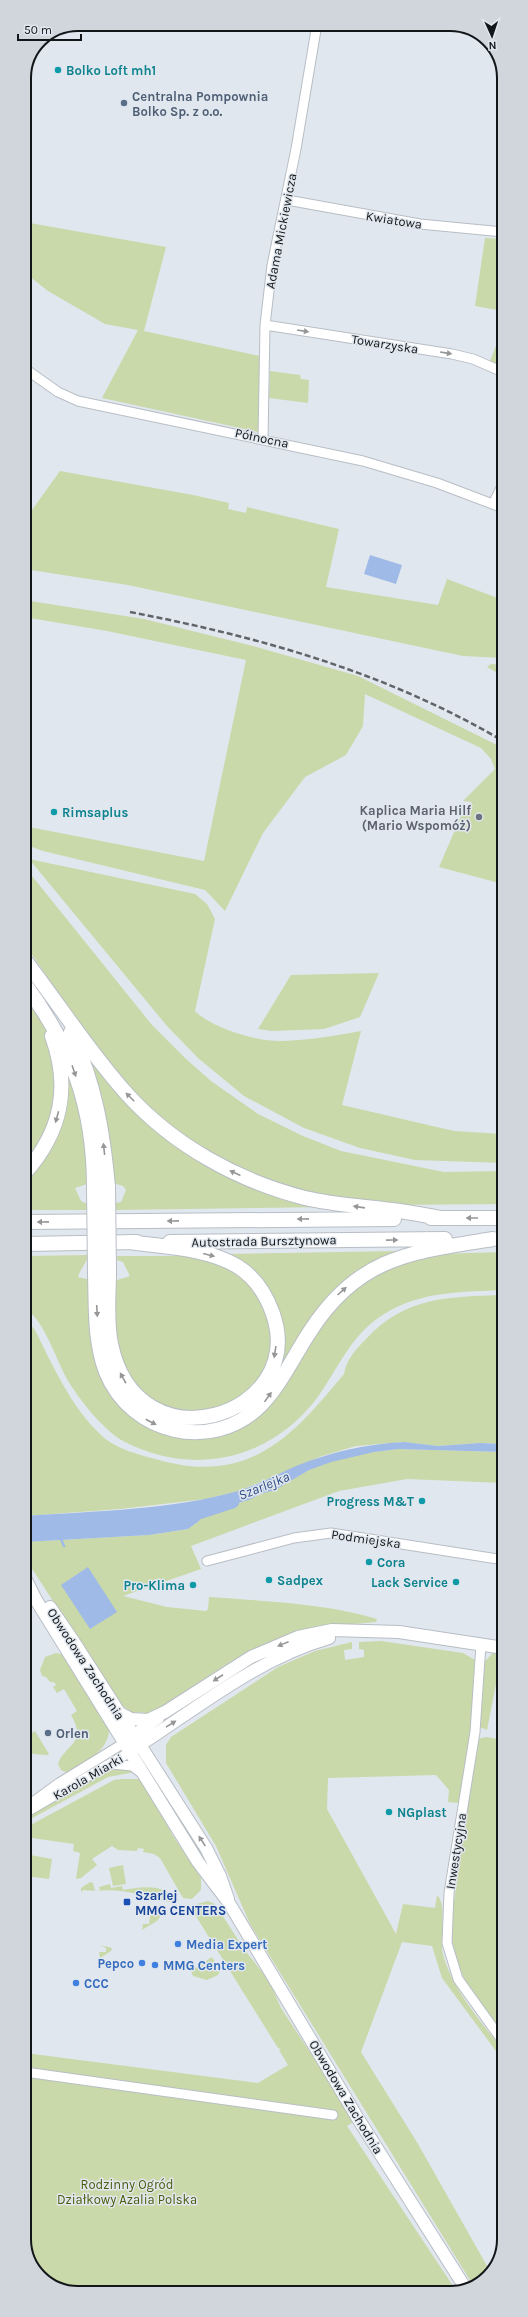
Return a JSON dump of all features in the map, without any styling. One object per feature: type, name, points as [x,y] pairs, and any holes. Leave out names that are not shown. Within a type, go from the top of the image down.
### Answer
[{"type":"highway","points":[[31,969],[100,1062],[128,1095],[164,1129],[209,1159],[253,1181],[306,1198],[440,1218]]},
{"type":"highway","points":[[31,993],[44,1011],[67,1052],[84,1100],[101,1188],[109,1272],[109,1328],[113,1353],[123,1378],[142,1400],[170,1415],[199,1419],[214,1416],[236,1408],[256,1391],[272,1364],[276,1334],[272,1310],[263,1292],[254,1280],[237,1266],[216,1257],[129,1242]]},
{"type":"highway","points":[[57,1004],[84,1062],[96,1098],[102,1130],[101,1188],[95,1272],[100,1350],[106,1370],[115,1389],[132,1409],[159,1426],[180,1432],[208,1432],[225,1428],[246,1418],[260,1406],[326,1308],[340,1292],[358,1277],[387,1261],[421,1250],[497,1239]]},
{"type":"highway","points":[[31,1164],[46,1145],[55,1124],[60,1104],[60,1065],[44,1011]]},
{"type":"highway","name":"Autostrada Bursztynowa","points":[[31,1222],[497,1218]]},
{"type":"highway","name":"Autostrada Bursztynowa","points":[[31,1244],[497,1239]]},
{"type":"main road","name":"Obwodowa Zachodnia","points":[[31,1586],[43,1597],[74,1642],[118,1712],[145,1775],[198,1862],[229,1904],[357,2117],[463,2284]]},
{"type":"main road","name":"Obwodowa Zachodnia","points":[[31,1590],[36,1600],[131,1744],[206,1848],[220,1876],[229,1904]]},
{"type":"main road","points":[[118,1712],[132,1718],[148,1720],[164,1712],[250,1657],[298,1637],[332,1630],[399,1632],[497,1647]]},
{"type":"main road","points":[[131,1744],[270,1661],[300,1647],[348,1631]]},
{"type":"main road","points":[[131,1744],[164,1712]]},
{"type":"street","name":"Adama Mickiewicza","points":[[263,438],[265,325],[272,265],[287,200],[316,31]]},
{"type":"street","name":"Kwiatowa","points":[[287,200],[405,222],[497,231]]},
{"type":"street","name":"Towarzyska","points":[[265,325],[452,354],[472,359],[497,369]]},
{"type":"street","name":"Północna","points":[[31,373],[58,392],[78,401],[263,438],[399,470],[497,506]]},
{"type":"street","points":[[493,504],[497,496]]},
{"type":"street","name":"Podmiejska","points":[[207,1561],[294,1538],[331,1533],[497,1559]]},
{"type":"street","name":"Inwestycyjna","points":[[481,1644],[474,1732],[449,1893],[446,1943],[458,1979],[497,2033]]},
{"type":"street","name":"Karola Miarki","points":[[31,1810],[110,1764],[131,1744]]},
{"type":"street","name":"Karola Miarki","points":[[31,1804],[59,1783],[131,1744]]},
{"type":"street","points":[[110,1764],[132,1766],[145,1775]]},
{"type":"street","points":[[31,2073],[332,2115]]},
{"type":"green space","points":[[31,223],[166,247],[144,331],[260,356],[258,432],[102,398],[138,330],[105,324],[48,291],[31,278]]},
{"type":"green space","points":[[485,238],[497,239],[497,310],[475,306]]},
{"type":"green space","points":[[497,343],[497,364],[490,361]]},
{"type":"green space","points":[[270,371],[300,375],[301,379],[309,380],[308,403],[269,398]]},
{"type":"green space","points":[[60,471],[193,495],[229,503],[228,509],[246,513],[247,507],[339,529],[326,587],[438,605],[447,579],[497,598],[497,658],[463,656],[128,585],[31,570],[31,511]]},
{"type":"green space","points":[[31,601],[144,619],[253,646],[358,676],[497,745],[497,882],[439,867],[461,816],[472,802],[463,801],[495,769],[491,759],[481,748],[365,694],[363,726],[346,755],[305,777],[263,833],[225,911],[205,890],[43,851],[31,847],[31,827],[204,861],[246,660],[107,631],[31,618]]},
{"type":"green space","points":[[491,664],[497,664],[497,673],[487,667]]},
{"type":"green space","points":[[31,859],[195,894],[207,904],[215,919],[195,1011],[202,1017],[223,1028],[236,1033],[272,1041],[312,1039],[361,1031],[342,1105],[454,1131],[497,1134],[497,1163],[415,1160],[360,1148],[304,1128],[244,1096],[198,1058],[167,1026],[31,861]]},
{"type":"green space","points":[[31,875],[152,1025],[185,1058],[211,1081],[258,1114],[303,1136],[341,1151],[444,1172],[497,1171],[497,1204],[384,1205],[300,1192],[235,1167],[177,1132],[127,1088],[72,1013],[31,953]]},
{"type":"green space","points":[[379,973],[360,1017],[324,1029],[272,1031],[258,1029],[291,975]]},
{"type":"green space","points":[[31,1004],[47,1032],[56,1071],[52,1121],[31,1155]]},
{"type":"green space","points":[[85,1051],[167,1135],[328,1207],[116,1210],[116,1203],[121,1202],[126,1190],[123,1186],[113,1183]]},
{"type":"green space","points":[[62,1052],[80,1101],[90,1183],[75,1188],[81,1201],[87,1204],[87,1210],[31,1210],[31,1172],[47,1153]]},
{"type":"green space","points":[[397,1251],[395,1254],[369,1265],[274,1378],[281,1333],[281,1320],[278,1307],[264,1283],[240,1261],[226,1254]]},
{"type":"green space","points":[[497,1252],[497,1290],[457,1292],[427,1297],[398,1306],[384,1314],[363,1331],[346,1353],[317,1398],[298,1419],[276,1436],[253,1449],[228,1457],[202,1460],[176,1458],[149,1452],[115,1436],[99,1422],[72,1387],[44,1330],[31,1313],[31,1256],[88,1255],[78,1277],[91,1280],[97,1358],[147,1425],[235,1428],[331,1308],[383,1269],[437,1254]]},
{"type":"green space","points":[[117,1256],[183,1256],[221,1264],[245,1277],[267,1309],[272,1347],[262,1375],[239,1400],[193,1415],[153,1402],[130,1381],[116,1348],[114,1281],[130,1276],[123,1262],[117,1260]]},
{"type":"green space","points":[[497,1295],[497,1444],[480,1443],[438,1446],[404,1442],[356,1446],[322,1456],[239,1491],[206,1499],[120,1509],[31,1516],[31,1326],[35,1330],[56,1372],[72,1399],[90,1424],[107,1440],[120,1448],[159,1460],[191,1466],[218,1466],[243,1461],[265,1450],[286,1436],[325,1397],[344,1374],[349,1359],[366,1339],[381,1325],[397,1314],[412,1307],[429,1302],[446,1298]]},
{"type":"green space","points":[[398,1449],[497,1452],[497,1483],[407,1479],[339,1491],[191,1546],[201,1569],[123,1596],[167,1607],[206,1611],[208,1609],[209,1597],[272,1602],[337,1609],[377,1619],[376,1622],[321,1627],[233,1660],[163,1706],[147,1713],[132,1712],[120,1704],[31,1567],[31,1542],[149,1535],[188,1529],[199,1521],[205,1507],[217,1508],[242,1502],[265,1493],[319,1465],[364,1453]]},
{"type":"green space","points":[[381,1641],[463,1653],[475,1660],[471,1724],[459,1803],[448,1802],[449,1790],[436,1775],[328,1778],[327,1809],[396,1934],[403,1904],[435,1908],[437,1895],[442,1906],[442,1947],[447,1967],[460,1993],[497,2043],[497,2053],[442,1978],[432,1946],[402,1942],[361,2052],[418,2144],[488,2267],[474,2280],[471,2281],[250,1924],[216,1846],[166,1763],[166,1745],[171,1737],[278,1667],[315,1651],[352,1642],[352,1649],[344,1650],[345,1660],[364,1657],[364,1650],[359,1649],[359,1642]]},
{"type":"green space","points":[[494,1652],[497,1652],[497,1679],[487,1730],[480,1727],[485,1661]]},
{"type":"green space","points":[[56,1653],[65,1655],[109,1729],[108,1736],[101,1750],[81,1766],[68,1773],[61,1770],[58,1764],[61,1757],[74,1743],[76,1738],[76,1725],[71,1715],[77,1711],[64,1689],[57,1693],[53,1687],[56,1685],[54,1682],[50,1682],[46,1677],[42,1676],[40,1670],[45,1657]]},
{"type":"green space","points":[[35,1731],[49,1754],[33,1754],[31,1752],[31,1733]]},
{"type":"green space","points":[[486,1737],[497,1739],[497,2026],[467,1983],[456,1956],[452,1940],[451,1922],[478,1739]]},
{"type":"green space","points":[[140,1759],[205,1858],[223,1892]]},
{"type":"green space","points":[[125,1769],[135,1772],[108,1777],[31,1819],[31,1815],[36,1812],[107,1771]]},
{"type":"green space","points":[[143,1779],[173,1836],[201,1878],[201,1890],[192,1899],[183,1898],[160,1858],[154,1854],[143,1852],[144,1849],[138,1848],[137,1851],[118,1850],[112,1846],[92,1859],[97,1865],[81,1878],[76,1879],[80,1853],[73,1851],[74,1844],[31,1838],[31,1825],[114,1780]]},
{"type":"green space","points":[[31,1855],[52,1859],[49,1879],[31,1877]]},
{"type":"green space","points":[[123,1865],[126,1884],[113,1886],[109,1868]]},
{"type":"green space","points":[[90,1882],[93,1883],[95,1891],[83,1890],[82,1892],[81,1888]]},
{"type":"green space","points":[[110,1884],[111,1888],[122,1886],[123,1890],[145,1887],[160,1889],[171,1896],[174,1903],[171,1904],[171,1902],[116,1890],[97,1891],[100,1890],[99,1887]]},
{"type":"green space","name":"Rodzinny Ogród Działkowy Azalia Polska","points":[[208,1901],[215,1904],[244,1949],[269,1981],[281,2008],[355,2121],[347,2126],[453,2286],[75,2286],[52,2278],[37,2263],[33,2254],[31,2239],[31,2077],[337,2118],[31,2070],[31,2054],[258,2083],[288,2065],[279,2050],[281,2049],[278,2048],[194,1913],[197,1904]]},
{"type":"green space","points":[[151,1909],[158,1911],[160,1917],[157,1921],[142,1930],[143,1924],[149,1924]]},
{"type":"green space","points":[[100,1945],[112,1948],[111,1951],[100,1958],[99,1952],[106,1952],[106,1948]]},
{"type":"green space","points":[[212,1957],[220,1971],[218,1975],[207,1980],[193,1976],[191,1971]]},
{"type":"water","points":[[370,555],[402,565],[396,584],[364,574]]},
{"type":"water","points":[[404,1442],[438,1446],[480,1443],[497,1444],[497,1452],[398,1449],[374,1452],[331,1462],[309,1470],[275,1490],[260,1494],[249,1500],[218,1508],[205,1507],[199,1521],[188,1529],[149,1535],[31,1542],[31,1516],[132,1509],[213,1497],[245,1489],[296,1466],[322,1457],[376,1445]]},
{"type":"water","points":[[88,1567],[117,1612],[90,1629],[61,1585]]},
{"type":"waterway","name":"Szarlejka","points":[[183,1517],[232,1501]]},
{"type":"waterway","points":[[61,1539],[64,1546]]},
{"type":"railway","points":[[130,612],[227,633],[322,660],[369,677],[414,696],[459,717],[497,738]]},
{"type":"place","name":"Bolko Loft mh1","points":[[58,70]]},
{"type":"place","name":"Centralna Pompownia Bolko Sp. z o.o.","points":[[124,103]]},
{"type":"place","name":"Rimsaplus","points":[[54,812]]},
{"type":"place","name":"Kaplica Maria Hilf (Mario Wspomóż)","points":[[479,817]]},
{"type":"place","name":"Progress M&T","points":[[422,1501]]},
{"type":"place","name":"Cora","points":[[369,1562]]},
{"type":"place","name":"Sadpex","points":[[269,1580]]},
{"type":"place","name":"Lack Service","points":[[456,1582]]},
{"type":"place","name":"Pro-Klima","points":[[193,1585]]},
{"type":"place","name":"Orlen","points":[[48,1733]]},
{"type":"place","name":"NGplast","points":[[389,1812]]},
{"type":"place","name":"Szarlej MMG CENTERS","points":[[127,1902]]},
{"type":"place","name":"Media Expert","points":[[178,1944]]},
{"type":"place","name":"Pepco","points":[[142,1963]]},
{"type":"place","name":"MMG Centers","points":[[155,1965]]},
{"type":"place","name":"CCC","points":[[76,1983]]}]
